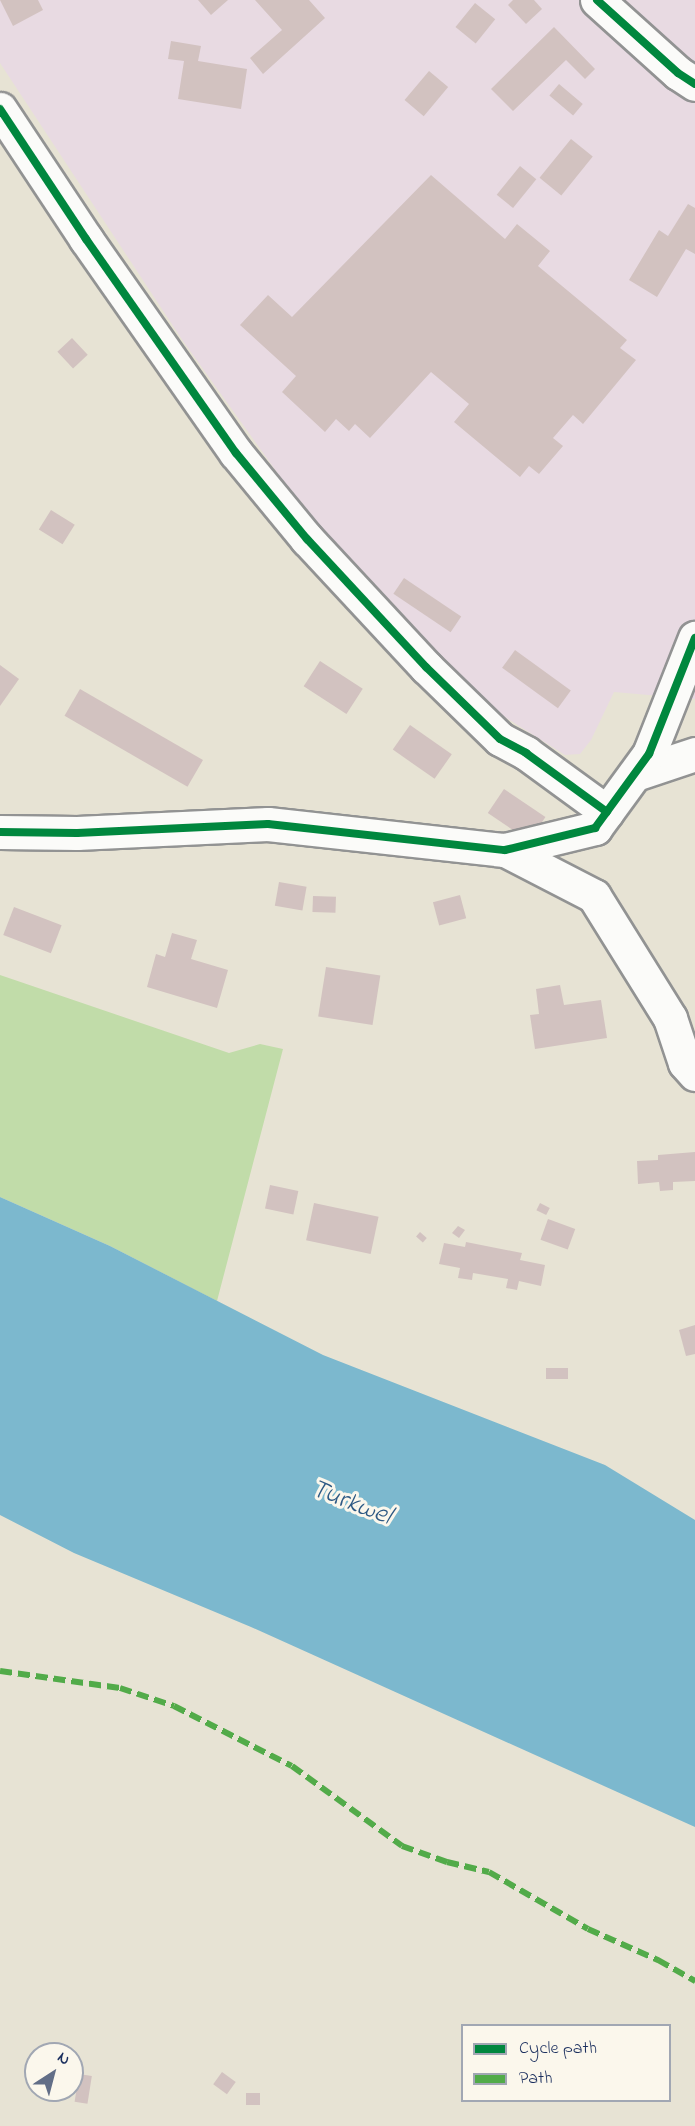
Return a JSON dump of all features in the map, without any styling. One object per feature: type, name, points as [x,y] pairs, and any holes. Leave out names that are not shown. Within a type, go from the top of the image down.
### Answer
[{"type":"street","points":[[597,0],[678,74],[695,84]]},
{"type":"street","points":[[0,109],[230,444],[306,539],[426,668],[500,738],[526,753],[607,812]]},
{"type":"street","points":[[0,832],[77,833],[268,824],[506,850],[595,828],[649,754],[695,638]]},
{"type":"street","points":[[635,774],[695,754]]},
{"type":"street","points":[[506,850],[594,896],[670,1018],[685,1063],[695,1074]]},
{"type":"shaded area","points":[[0,0],[695,0],[695,699],[614,692],[591,740],[580,754],[565,755],[478,700],[346,569],[183,341],[0,63]]},
{"type":"green space","points":[[0,975],[229,1053],[260,1044],[283,1049],[217,1301],[110,1246],[0,1197]]},
{"type":"water","name":"Turkwel","points":[[0,1197],[110,1246],[323,1355],[605,1465],[695,1520],[695,1827],[251,1627],[74,1553],[0,1515]]},
{"type":"building","points":[[0,0],[38,0],[43,10],[13,26]]},
{"type":"building","points":[[198,0],[228,0],[211,15]]},
{"type":"building","points":[[255,0],[309,0],[325,18],[263,74],[250,58],[282,30]]},
{"type":"building","points":[[513,0],[534,0],[542,9],[526,24],[508,5]]},
{"type":"building","points":[[475,3],[495,19],[476,43],[455,27]]},
{"type":"building","points":[[554,27],[595,69],[585,79],[566,60],[513,111],[491,89]]},
{"type":"building","points":[[171,41],[201,46],[198,61],[247,69],[241,109],[178,99],[184,61],[168,59]]},
{"type":"building","points":[[429,71],[448,87],[424,116],[405,100]]},
{"type":"building","points":[[559,84],[583,104],[573,115],[549,95]]},
{"type":"building","points":[[571,139],[593,157],[561,195],[540,178]]},
{"type":"building","points":[[520,166],[536,179],[513,208],[497,195]]},
{"type":"building","points":[[431,175],[505,239],[517,224],[550,251],[538,266],[627,340],[620,348],[636,360],[583,424],[573,415],[553,438],[563,446],[539,474],[529,466],[520,477],[454,422],[469,404],[431,372],[370,438],[355,424],[349,431],[336,419],[325,432],[282,392],[296,376],[240,325],[268,295],[292,317]]},
{"type":"building","points":[[688,204],[695,208],[695,254],[686,249],[657,297],[629,280],[659,230],[668,236]]},
{"type":"building","points":[[72,338],[88,355],[73,368],[57,352]]},
{"type":"building","points":[[51,510],[75,525],[63,544],[39,530]]},
{"type":"building","points":[[404,578],[461,617],[451,632],[393,594]]},
{"type":"building","points":[[515,650],[571,691],[558,708],[502,668]]},
{"type":"building","points":[[320,661],[363,689],[346,714],[304,686]]},
{"type":"building","points":[[0,665],[19,679],[0,706]]},
{"type":"building","points":[[80,689],[203,760],[187,787],[64,716]]},
{"type":"building","points":[[410,725],[452,754],[435,779],[393,750]]},
{"type":"building","points":[[504,789],[545,817],[529,841],[488,813]]},
{"type":"building","points":[[279,882],[307,887],[302,910],[275,906]]},
{"type":"building","points":[[460,895],[466,918],[439,925],[433,902]]},
{"type":"building","points":[[313,896],[336,897],[335,913],[312,912]]},
{"type":"building","points":[[14,907],[62,925],[51,953],[3,935]]},
{"type":"building","points":[[172,933],[197,940],[191,959],[228,970],[217,1008],[147,987],[156,954],[165,957]]},
{"type":"building","points":[[326,967],[380,976],[373,1025],[318,1016]]},
{"type":"building","points":[[560,985],[564,1005],[601,1000],[607,1038],[535,1049],[530,1015],[539,1014],[536,989]]},
{"type":"building","points":[[695,1152],[695,1181],[673,1182],[673,1190],[660,1191],[659,1182],[638,1184],[637,1161],[658,1160],[658,1155]]},
{"type":"building","points":[[270,1185],[298,1191],[293,1215],[265,1208]]},
{"type":"building","points":[[314,1203],[379,1217],[371,1254],[306,1240]]},
{"type":"building","points":[[540,1203],[550,1208],[546,1215],[536,1210]]},
{"type":"building","points":[[548,1219],[575,1229],[568,1250],[540,1240]]},
{"type":"building","points":[[458,1226],[465,1230],[459,1238],[452,1233]]},
{"type":"building","points":[[420,1232],[427,1238],[423,1242],[416,1237]]},
{"type":"building","points":[[466,1242],[522,1253],[520,1260],[545,1265],[541,1286],[519,1281],[517,1290],[506,1288],[508,1279],[473,1273],[472,1280],[458,1278],[460,1268],[439,1264],[444,1243],[465,1247]]},
{"type":"building","points":[[695,1325],[695,1354],[686,1356],[679,1330]]},
{"type":"building","points":[[546,1368],[568,1368],[568,1379],[546,1379]]},
{"type":"building","points":[[222,2072],[236,2082],[227,2094],[213,2084]]},
{"type":"building","points":[[84,2075],[92,2076],[87,2104],[77,2102],[84,2102]]},
{"type":"building","points":[[246,2093],[260,2093],[260,2105],[246,2105]]},
{"type":"marked path","points":[[0,1671],[120,1688],[174,1706],[292,1766],[402,1846],[447,1862],[489,1872],[588,1929],[658,1960],[695,1981]]},
{"type":"cycle path","points":[[597,0],[678,73],[695,84]]},
{"type":"cycle path","points":[[0,109],[86,239],[236,453],[307,539],[426,667],[500,739],[526,753],[607,812]]},
{"type":"cycle path","points":[[0,832],[77,833],[268,824],[505,850],[595,828],[649,754],[695,638]]}]
